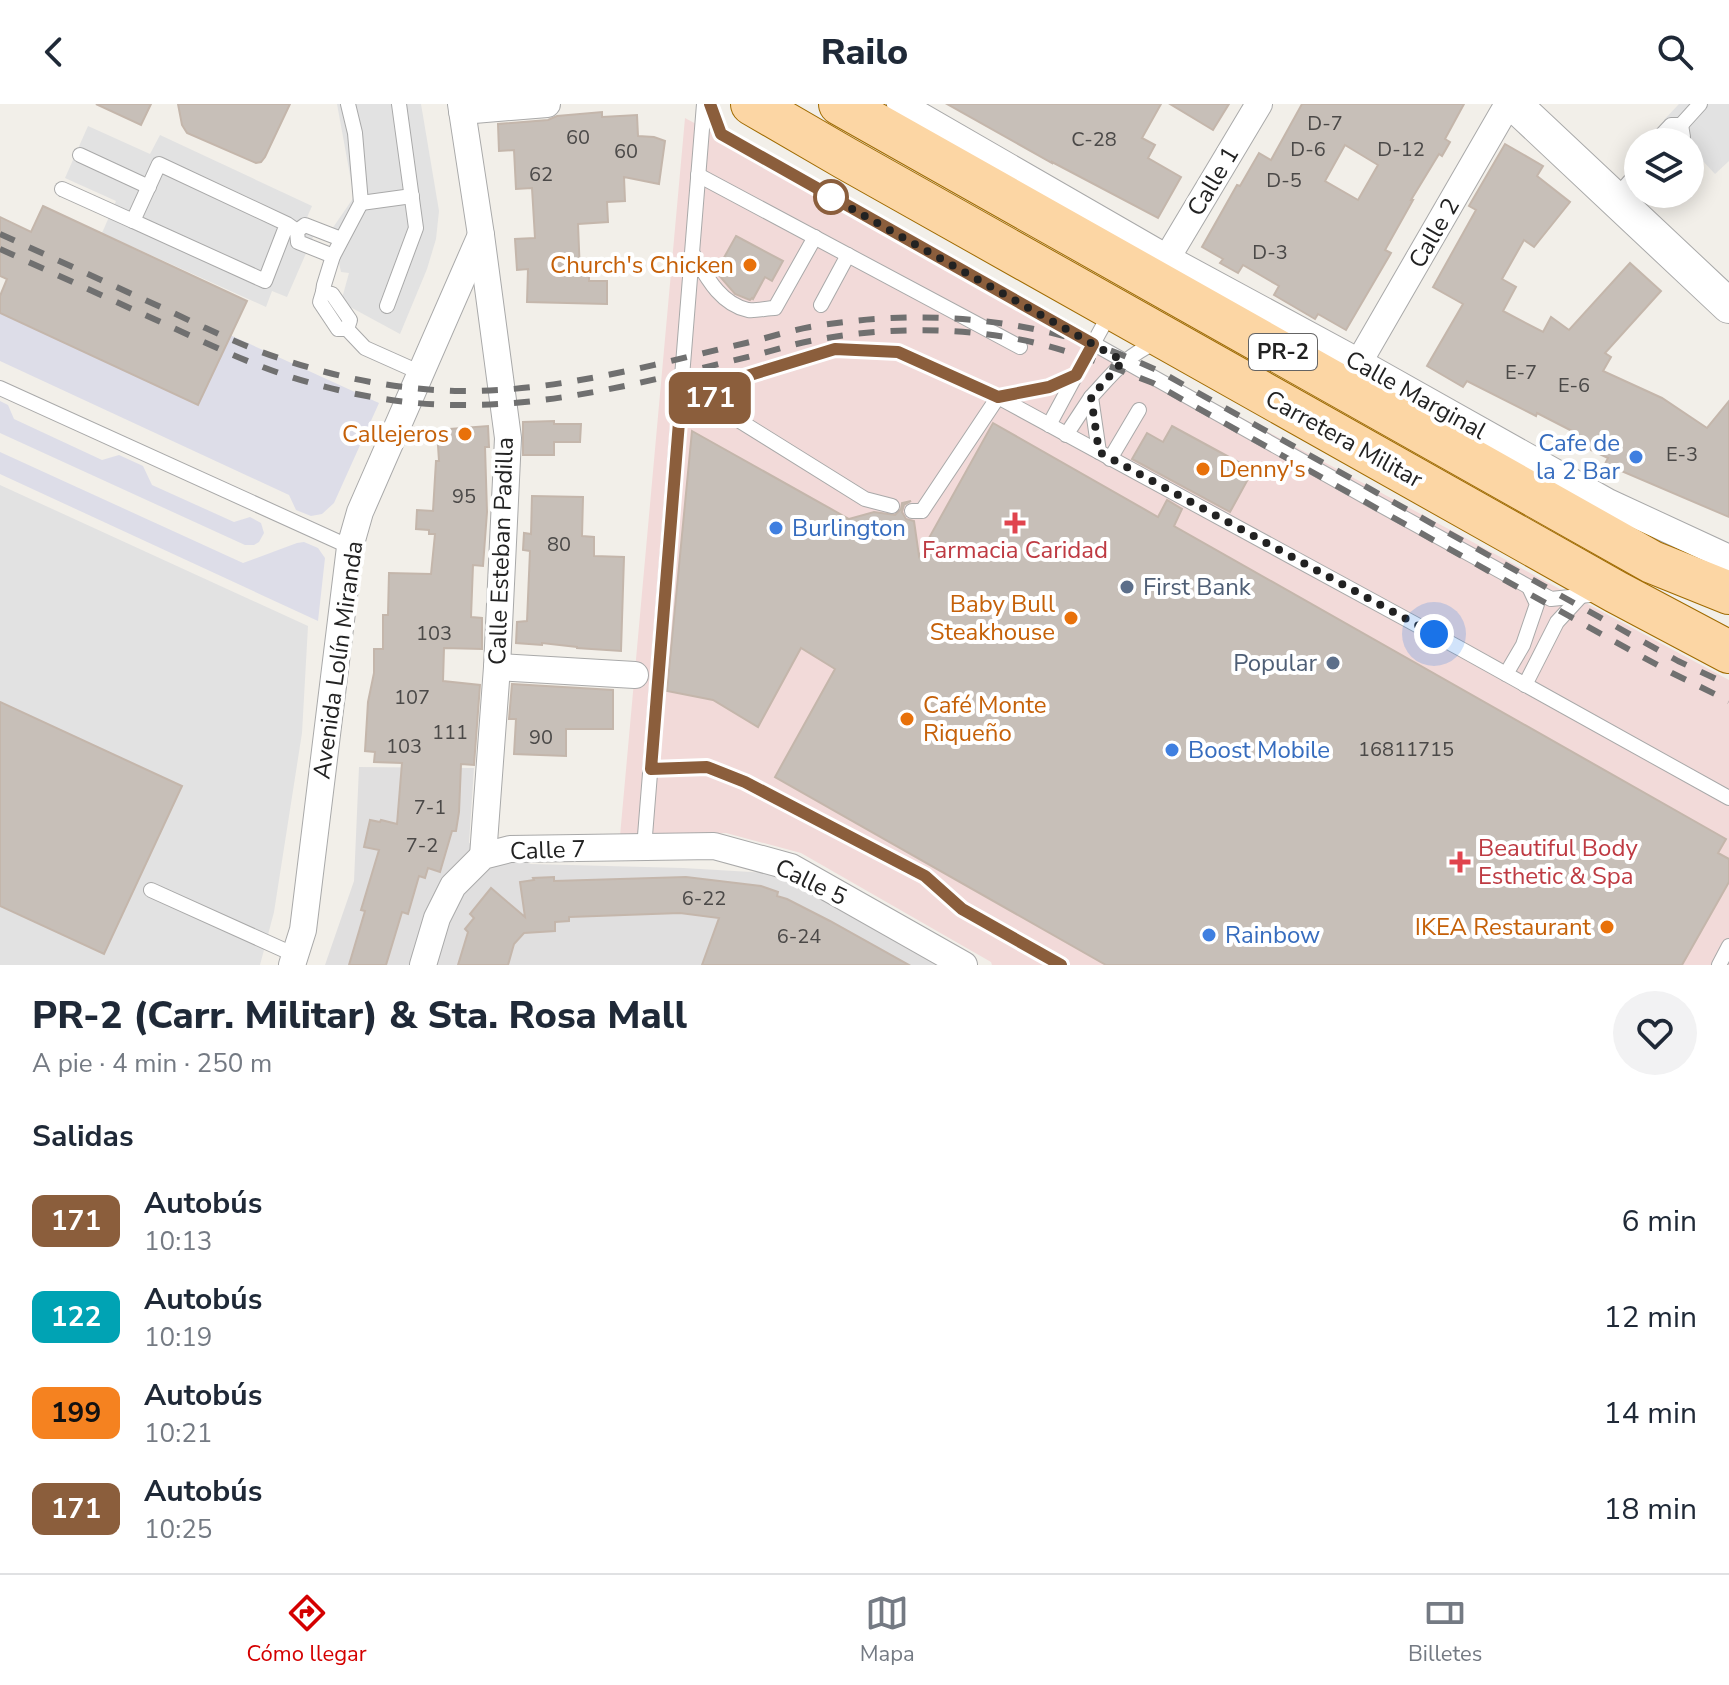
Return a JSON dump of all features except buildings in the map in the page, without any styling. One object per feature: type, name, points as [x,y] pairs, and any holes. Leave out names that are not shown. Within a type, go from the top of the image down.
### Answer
[{"type":"main road","name":"Carretera Militar","points":[[752,104],[1102,326],[1164,338],[1598,594],[1729,652]]},
{"type":"main road","name":"Carretera Militar","points":[[840,104],[1162,269],[1652,562],[1729,593]]},
{"type":"street","points":[[461,107],[547,104]]},
{"type":"street","name":"Calle Marginal","points":[[900,104],[1162,269],[1359,362],[1608,502],[1729,558]]},
{"type":"street","name":"Calle 1","points":[[1162,269],[1259,104]]},
{"type":"street","points":[[1511,104],[1729,306]]},
{"type":"street","name":"Calle 2","points":[[1359,362],[1511,104]]},
{"type":"street","name":"Calle Esteban Padilla","points":[[461,107],[508,438],[497,667],[483,856]]},
{"type":"street","name":"Avenida Lolín Miranda","points":[[293,960],[303,930],[350,547],[360,512],[481,235]]},
{"type":"street","points":[[497,667],[635,675]]},
{"type":"street","name":"Calle 5","points":[[644,848],[714,846],[791,867],[964,965]]},
{"type":"street","name":"Calle 7","points":[[423,965],[437,918],[453,886],[483,856],[510,849],[644,848]]},
{"type":"lane","points":[[348,104],[355,133],[361,203],[333,256],[323,292],[332,294],[350,320],[347,329],[365,348],[421,373]]},
{"type":"lane","points":[[387,306],[416,228],[399,104]]},
{"type":"lane","points":[[644,848],[698,175],[707,104]]},
{"type":"lane","points":[[707,104],[721,134],[1102,326],[1123,361],[1529,587],[1551,599],[1598,594]]},
{"type":"lane","points":[[1668,128],[1681,125],[1700,104]]},
{"type":"lane","points":[[80,155],[149,187]]},
{"type":"lane","points":[[133,221],[159,164],[292,228],[305,225],[341,239]]},
{"type":"lane","points":[[698,175],[1020,347]]},
{"type":"lane","points":[[1614,199],[1624,187]]},
{"type":"lane","points":[[62,189],[265,281],[292,228]]},
{"type":"lane","points":[[361,203],[412,196]]},
{"type":"lane","points":[[292,228],[298,242],[333,256]]},
{"type":"lane","points":[[693,254],[723,298],[748,310],[775,308],[815,237]]},
{"type":"lane","points":[[821,305],[848,255]]},
{"type":"lane","points":[[1049,425],[1102,326]]},
{"type":"lane","points":[[1066,435],[1091,397],[1123,361],[1164,338]]},
{"type":"lane","points":[[707,401],[737,379],[835,349],[898,352],[998,397],[1729,798]]},
{"type":"lane","points":[[912,511],[922,511],[998,397],[1049,387],[1076,375]]},
{"type":"lane","points":[[682,385],[865,499],[892,506]]},
{"type":"lane","points":[[0,388],[350,547]]},
{"type":"lane","points":[[1091,397],[1104,456]]},
{"type":"lane","points":[[1104,456],[1139,410]]},
{"type":"lane","points":[[1506,674],[1523,645],[1537,604],[1529,587]]},
{"type":"lane","points":[[1525,685],[1557,622],[1598,594]]},
{"type":"lane","points":[[651,769],[707,767],[745,782],[925,876],[962,909],[1039,961],[1061,965]]},
{"type":"lane","points":[[151,890],[293,960]]},
{"type":"lane","points":[[1722,964],[1729,946]]},
{"type":"shaded area","points":[[337,104],[421,104],[439,211],[436,239],[427,269],[400,334],[341,302],[349,273],[341,272],[332,229],[354,197]]},
{"type":"shaded area","points":[[1679,104],[1729,104],[1729,161],[1715,174],[1704,162],[1704,128],[1672,128],[1664,120]]},
{"type":"shaded area","points":[[685,118],[1729,680],[1729,965],[992,965],[801,853],[726,833],[620,836]]},
{"type":"shaded area","points":[[88,126],[150,154],[160,135],[312,206],[305,222],[317,228],[287,297],[272,291],[266,307],[102,233],[116,201],[65,178]]},
{"type":"shaded area","points":[[0,313],[198,405],[230,335],[379,403],[334,503],[322,514],[311,516],[296,510],[289,495],[0,361]]},
{"type":"shaded area","points":[[0,401],[8,405],[14,419],[102,460],[119,455],[143,466],[152,485],[234,522],[250,517],[261,523],[264,533],[259,542],[245,545],[0,433]]},
{"type":"shaded area","points":[[0,452],[243,563],[297,543],[304,542],[318,548],[325,558],[318,621],[0,474]]},
{"type":"shaded area","points":[[0,485],[308,626],[302,733],[274,912],[260,965],[0,965],[0,906],[182,787],[0,702]]},
{"type":"shaded area","points":[[359,767],[474,768],[469,843],[531,864],[783,874],[942,965],[325,965],[354,881]]},
{"type":"railway","points":[[0,234],[220,335],[271,355],[351,378],[395,386],[460,391],[568,382],[802,329],[884,318],[994,322],[1067,337],[1110,350],[1159,371],[1678,661],[1729,685]]},
{"type":"railway","points":[[0,249],[266,368],[348,392],[415,403],[497,404],[571,396],[644,382],[810,341],[868,333],[957,331],[1044,345],[1153,383],[1610,639],[1729,701]]},
{"type":"bus line","name":"171","points":[[710,104],[721,134],[1093,344],[1076,375],[1049,387],[998,397],[898,352],[835,349],[737,379],[707,401],[682,385],[651,769],[707,767],[745,782],[925,876],[962,909],[1061,965]]},
{"type":"place","name":"Church's Chicken","points":[[750,265]]},
{"type":"place","name":"Callejeros","points":[[465,434]]},
{"type":"place","name":"Cafe de la 2 Bar","points":[[1636,457]]},
{"type":"place","name":"Denny's","points":[[1203,469]]},
{"type":"place","name":"Farmacia Caridad","points":[[1015,523]]},
{"type":"place","name":"Burlington","points":[[776,528]]},
{"type":"place","name":"First Bank","points":[[1127,587]]},
{"type":"place","name":"Baby Bull Steakhouse","points":[[1071,618]]},
{"type":"place","name":"Popular","points":[[1333,663]]},
{"type":"place","name":"Café Monte Riqueño","points":[[907,719]]},
{"type":"place","name":"Boost Mobile","points":[[1172,750]]},
{"type":"place","name":"Beautiful Body Esthetic & Spa","points":[[1460,862]]},
{"type":"place","name":"IKEA Restaurant","points":[[1607,927]]},
{"type":"place","name":"Rainbow","points":[[1209,935]]},
{"type":"route","points":[[831,197],[1123,361],[1091,397],[1099,452],[1434,634]]}]
